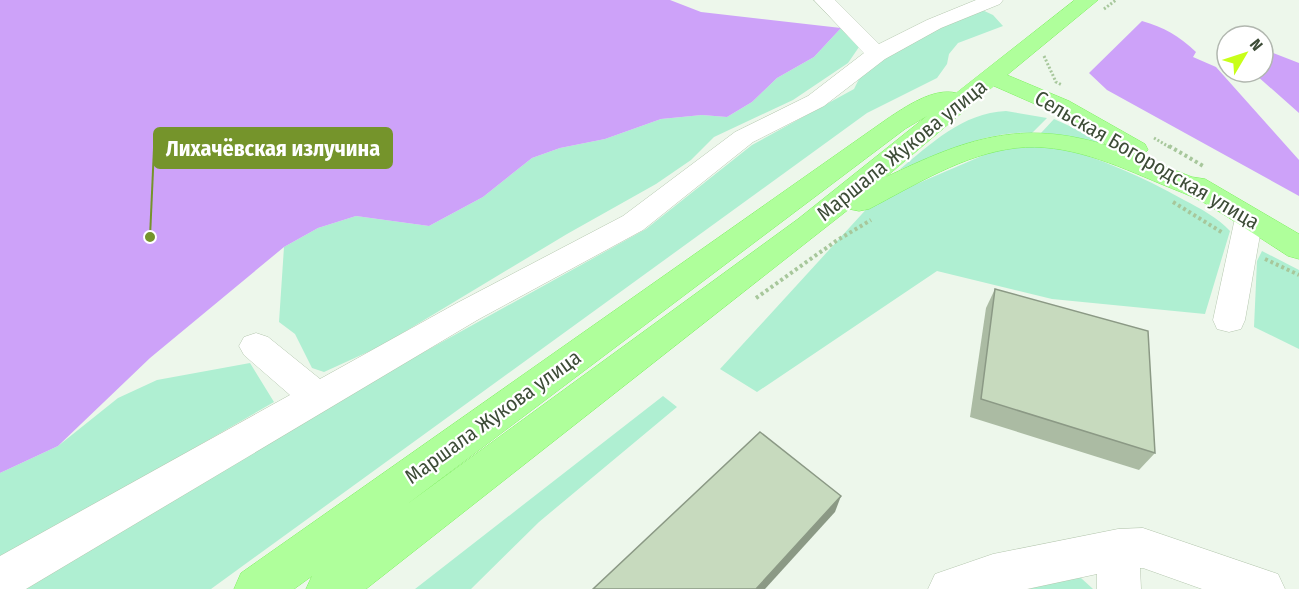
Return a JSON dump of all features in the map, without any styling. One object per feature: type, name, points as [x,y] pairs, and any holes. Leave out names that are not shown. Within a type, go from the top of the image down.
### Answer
[{"type":"main road","points":[[992,77],[1022,51],[1093,7]]},
{"type":"main road","name":"Сельская Богородская улица","points":[[992,77],[1060,106],[1211,182],[1247,232],[1299,248]]},
{"type":"main road","name":"Маршала Жукова улица","points":[[329,589],[809,226],[992,77]]},
{"type":"main road","name":"Маршала Жукова улица","points":[[257,589],[896,124],[915,112],[992,77]]},
{"type":"main road","points":[[809,226],[935,165],[973,151],[1018,140],[1054,141],[1211,182]]},
{"type":"lane","points":[[824,0],[877,54]]},
{"type":"lane","points":[[0,580],[468,311],[633,224],[744,137],[816,101],[877,54],[934,24],[993,0]]},
{"type":"lane","points":[[1229,320],[1247,232]]},
{"type":"lane","points":[[256,346],[318,398]]},
{"type":"lane","points":[[950,589],[993,575],[1119,569],[1143,548],[1263,589]]},
{"type":"path","points":[[1093,7],[1116,0]]},
{"type":"path","points":[[1044,56],[1056,81],[1066,87]]},
{"type":"path","points":[[1147,134],[1211,182]]},
{"type":"path","points":[[1171,201],[1247,232],[1299,275]]},
{"type":"path","points":[[754,300],[836,241],[875,218]]},
{"type":"green space","points":[[980,9],[993,15],[1003,26],[958,43],[949,54],[947,64],[937,78],[867,113],[211,589],[20,589],[323,408],[646,229],[752,145],[854,89],[863,71],[914,40]]},
{"type":"green space","points":[[841,28],[859,47],[848,63],[793,100],[714,137],[691,160],[656,184],[567,234],[381,346],[324,372],[312,368],[295,334],[279,322],[284,247],[318,228],[356,216],[429,226],[483,197],[532,158],[560,148],[605,139],[661,119],[702,115],[727,117],[752,102],[777,78],[814,57]]},
{"type":"green space","points":[[1006,111],[1047,118],[1032,133],[997,135],[981,139],[899,170],[935,140],[961,124],[975,117]]},
{"type":"green space","points":[[1054,119],[1112,150],[1067,137],[1041,133]]},
{"type":"green space","points":[[1052,145],[1120,168],[1152,183],[1208,214],[1230,231],[1205,314],[1052,299],[937,271],[757,392],[720,369],[872,203],[1005,146]]},
{"type":"green space","points":[[1262,251],[1299,270],[1299,349],[1254,327],[1257,261]]},
{"type":"green space","points":[[250,363],[274,402],[0,560],[0,473],[58,446],[118,398],[157,380]]},
{"type":"green space","points":[[663,396],[677,407],[539,522],[471,589],[415,589]]},
{"type":"green space","points":[[1081,578],[1093,589],[1028,589]]},
{"type":"shaded area","points":[[0,0],[670,0],[701,12],[841,28],[814,57],[777,78],[752,102],[727,117],[702,115],[661,119],[605,139],[560,148],[532,158],[483,197],[429,226],[356,216],[318,228],[284,247],[150,358],[58,446],[0,473]]},
{"type":"shaded area","points":[[1142,21],[1171,33],[1196,52],[1193,57],[1215,67],[1215,84],[1231,84],[1299,160],[1299,196],[1107,90],[1089,73]]},
{"type":"shaded area","points":[[1275,54],[1299,63],[1299,113],[1266,84],[1275,84]]},
{"type":"building","points":[[995,289],[1148,331],[1155,453],[981,399]]},
{"type":"building","points":[[760,432],[841,496],[756,589],[593,589]]},
{"type":"place","name":"Лихачёвская излучина","points":[[150,237]]}]
